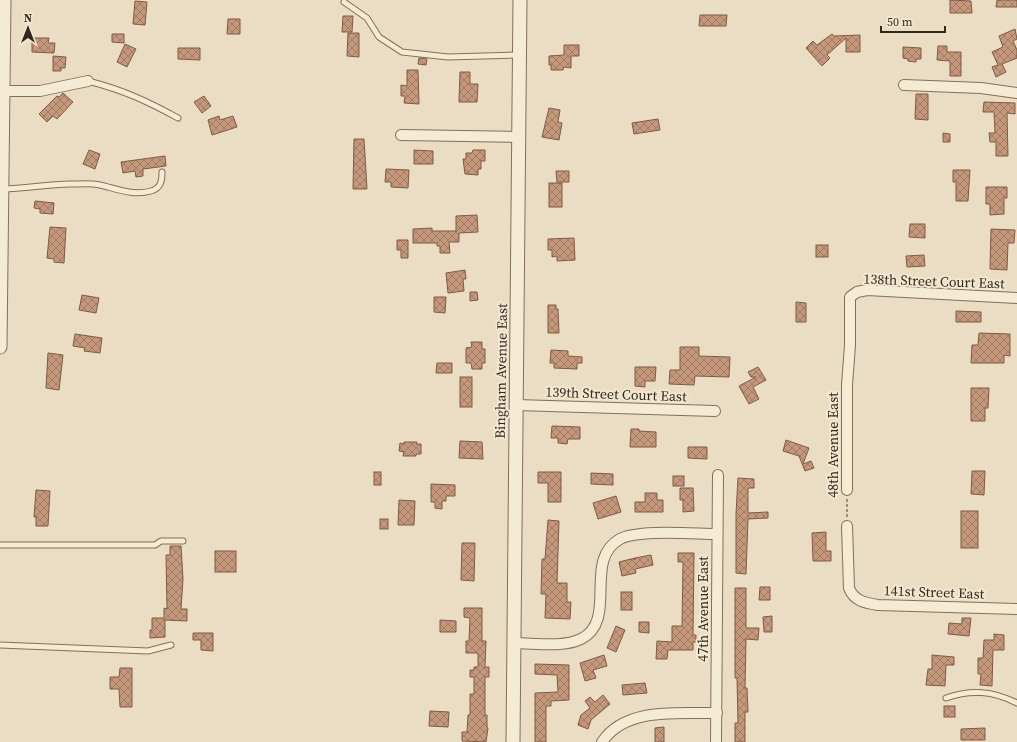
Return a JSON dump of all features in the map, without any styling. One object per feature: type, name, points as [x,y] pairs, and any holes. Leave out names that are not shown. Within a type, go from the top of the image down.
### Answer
[{"type":"street","points":[[0,347],[4,0]]},
{"type":"street","name":"Bingham Avenue East","points":[[513,742],[520,0]]},
{"type":"street","points":[[4,91],[40,91],[88,81]]},
{"type":"street","points":[[904,85],[981,88],[1017,93]]},
{"type":"street","points":[[401,136],[519,137]]},
{"type":"street","name":"138th Street Court East","points":[[852,296],[857,292],[867,290],[1017,298]]},
{"type":"street","name":"48th Avenue East","points":[[847,490],[846,385],[850,345],[850,297],[852,296]]},
{"type":"street","name":"139th Street Court East","points":[[516,405],[715,411]]},
{"type":"street","name":"47th Avenue East","points":[[716,742],[718,475]]},
{"type":"street","name":"141st Street East","points":[[847,526],[847,575],[849,588],[852,595],[861,601],[878,605],[1017,609]]},
{"type":"street","points":[[514,643],[559,644],[580,639],[590,631],[600,608],[602,561],[611,546],[621,538],[647,534],[717,534]]},
{"type":"street","points":[[602,742],[622,724],[644,715],[717,713]]},
{"type":"lane","points":[[344,2],[367,18],[380,37],[402,52],[448,58],[520,55]]},
{"type":"lane","points":[[88,81],[113,87],[144,99],[178,118]]},
{"type":"lane","points":[[3,189],[70,184],[101,186],[122,192],[142,193],[151,191],[159,186],[162,180],[162,172]]},
{"type":"lane","points":[[0,545],[155,546],[161,541],[183,541]]},
{"type":"lane","points":[[0,644],[148,651],[171,645]]},
{"type":"lane","points":[[946,698],[965,693],[984,692],[997,694],[1017,703]]},
{"type":"path","name":"48th Avenue East","points":[[847,490],[847,526]]},
{"type":"building","points":[[950,0],[971,1],[972,13],[950,13]]},
{"type":"building","points":[[997,0],[1017,0],[1017,7],[996,7]]},
{"type":"building","points":[[135,1],[147,2],[145,25],[133,24]]},
{"type":"building","points":[[700,15],[727,15],[726,26],[699,26]]},
{"type":"building","points":[[343,16],[353,16],[352,32],[342,32]]},
{"type":"building","points":[[228,19],[240,19],[240,34],[227,34]]},
{"type":"building","points":[[1015,29],[1017,39],[1013,41],[1017,50],[1017,58],[1002,64],[1006,72],[996,77],[992,67],[998,65],[992,52],[1003,47],[999,36]]},
{"type":"building","points":[[348,33],[359,33],[359,57],[347,56]]},
{"type":"building","points":[[112,34],[124,34],[124,43],[112,42]]},
{"type":"building","points":[[832,34],[834,36],[860,35],[860,52],[846,52],[846,38],[827,55],[830,58],[822,66],[806,48],[813,41],[817,45]]},
{"type":"building","points":[[32,38],[49,38],[48,43],[55,43],[54,53],[32,52]]},
{"type":"building","points":[[125,44],[136,49],[127,67],[117,62]]},
{"type":"building","points":[[564,45],[579,45],[579,56],[571,56],[571,68],[564,67],[563,70],[551,70],[551,65],[549,65],[549,56],[564,55]]},
{"type":"building","points":[[938,46],[947,46],[947,52],[961,52],[961,76],[950,76],[950,61],[937,60]]},
{"type":"building","points":[[903,47],[921,48],[921,59],[916,59],[916,62],[908,61],[908,59],[903,58]]},
{"type":"building","points":[[178,48],[200,48],[200,60],[178,59]]},
{"type":"building","points":[[53,56],[66,57],[65,68],[61,68],[61,71],[53,71]]},
{"type":"building","points":[[419,58],[427,59],[426,65],[418,64]]},
{"type":"building","points":[[407,70],[418,70],[419,104],[404,103],[405,96],[401,96],[401,85],[407,86]]},
{"type":"building","points":[[460,72],[470,72],[470,84],[478,84],[477,102],[459,102]]},
{"type":"building","points":[[63,93],[73,102],[57,119],[53,116],[47,122],[39,114],[57,96],[59,97]]},
{"type":"building","points":[[916,94],[928,94],[928,120],[915,119]]},
{"type":"building","points":[[204,96],[211,106],[202,113],[194,102]]},
{"type":"building","points":[[984,102],[1015,103],[1015,114],[1007,113],[1008,156],[996,156],[996,142],[990,142],[989,133],[995,133],[994,112],[983,112]]},
{"type":"building","points":[[549,108],[560,110],[558,122],[562,123],[559,140],[542,137]]},
{"type":"building","points":[[219,116],[220,120],[233,116],[237,127],[212,135],[208,120]]},
{"type":"building","points":[[658,119],[660,130],[634,134],[632,123]]},
{"type":"building","points":[[943,133],[950,134],[950,142],[943,142]]},
{"type":"building","points":[[354,139],[364,139],[367,189],[353,189]]},
{"type":"building","points":[[89,150],[100,154],[95,169],[83,164]]},
{"type":"building","points":[[414,150],[433,151],[433,164],[414,164]]},
{"type":"building","points":[[473,150],[485,150],[485,161],[481,161],[481,169],[478,169],[478,175],[465,174],[463,159],[466,159],[466,153],[472,153]]},
{"type":"building","points":[[165,156],[166,166],[143,169],[143,176],[136,177],[135,171],[123,173],[121,162]]},
{"type":"building","points":[[386,169],[409,170],[408,188],[391,187],[391,182],[385,182]]},
{"type":"building","points":[[953,170],[970,170],[968,201],[956,201],[956,182],[953,182]]},
{"type":"building","points":[[556,171],[569,171],[569,182],[557,182]]},
{"type":"building","points":[[549,183],[562,183],[562,207],[549,207]]},
{"type":"building","points":[[986,187],[1007,187],[1007,198],[1004,198],[1004,214],[990,215],[990,204],[986,204]]},
{"type":"building","points":[[35,201],[54,203],[53,214],[40,213],[40,209],[34,208]]},
{"type":"building","points":[[477,215],[478,232],[459,233],[459,242],[449,242],[450,253],[440,253],[440,246],[437,246],[437,243],[413,243],[413,229],[432,228],[432,231],[456,231],[456,216]]},
{"type":"building","points":[[910,224],[925,224],[925,238],[909,237]]},
{"type":"building","points":[[50,227],[66,228],[64,263],[54,262],[54,259],[47,258]]},
{"type":"building","points":[[991,229],[1015,230],[1014,243],[1008,243],[1007,270],[990,269]]},
{"type":"building","points":[[574,238],[575,260],[557,261],[557,256],[552,257],[552,250],[548,250],[548,239]]},
{"type":"building","points":[[397,240],[408,240],[408,258],[401,258],[401,250],[397,250]]},
{"type":"building","points":[[816,245],[828,245],[828,257],[816,257]]},
{"type":"building","points":[[924,255],[925,266],[907,267],[906,256]]},
{"type":"building","points":[[465,270],[466,279],[463,279],[464,291],[448,293],[446,273]]},
{"type":"building","points":[[470,292],[477,292],[478,300],[470,301]]},
{"type":"building","points":[[82,295],[99,298],[96,313],[79,310]]},
{"type":"building","points":[[434,297],[446,297],[445,313],[434,312]]},
{"type":"building","points":[[796,302],[806,303],[806,322],[796,322]]},
{"type":"building","points":[[548,305],[556,305],[556,309],[558,309],[559,333],[548,333]]},
{"type":"building","points":[[956,311],[981,312],[981,322],[956,322]]},
{"type":"building","points":[[979,333],[1010,334],[1010,356],[1004,355],[1004,363],[971,363],[972,345],[978,345]]},
{"type":"building","points":[[75,334],[102,338],[100,353],[84,351],[85,348],[73,346]]},
{"type":"building","points":[[471,342],[482,342],[482,349],[485,349],[485,363],[482,363],[482,369],[472,369],[471,363],[466,363],[466,348],[472,347]]},
{"type":"building","points":[[680,347],[699,347],[699,356],[730,357],[729,377],[695,376],[694,385],[669,384],[670,370],[680,370]]},
{"type":"building","points":[[551,350],[568,351],[568,356],[582,357],[582,363],[577,363],[577,369],[554,368],[554,363],[550,363]]},
{"type":"building","points":[[48,353],[63,355],[59,390],[46,388]]},
{"type":"building","points":[[437,363],[452,363],[452,373],[436,373]]},
{"type":"building","points":[[635,367],[656,367],[655,381],[645,381],[645,387],[635,386]]},
{"type":"building","points":[[758,367],[766,380],[753,387],[759,399],[749,404],[739,386],[756,377],[751,377],[748,372]]},
{"type":"building","points":[[460,377],[472,377],[472,407],[460,407]]},
{"type":"building","points":[[971,388],[989,388],[988,408],[985,408],[985,421],[971,421]]},
{"type":"building","points":[[552,426],[580,427],[580,439],[568,439],[567,444],[558,443],[558,438],[551,438]]},
{"type":"building","points":[[631,429],[656,432],[656,447],[630,447]]},
{"type":"building","points":[[786,440],[809,448],[803,464],[811,461],[814,468],[805,471],[799,456],[783,451]]},
{"type":"building","points":[[460,441],[482,442],[483,459],[459,458]]},
{"type":"building","points":[[404,442],[417,442],[416,444],[421,444],[421,454],[416,454],[416,456],[403,456],[404,452],[399,451],[400,443],[404,444]]},
{"type":"building","points":[[688,447],[707,447],[707,459],[688,458]]},
{"type":"building","points":[[972,471],[985,471],[984,495],[971,494]]},
{"type":"building","points":[[374,472],[381,472],[381,485],[374,485]]},
{"type":"building","points":[[538,472],[561,472],[561,502],[548,502],[548,483],[538,483]]},
{"type":"building","points":[[591,473],[613,474],[613,485],[591,484]]},
{"type":"building","points":[[673,476],[684,476],[684,486],[673,486]]},
{"type":"building","points":[[738,478],[754,479],[754,488],[748,488],[748,513],[768,512],[768,518],[748,519],[746,574],[736,573],[736,514]]},
{"type":"building","points":[[431,484],[455,485],[455,496],[446,496],[446,501],[442,501],[442,509],[435,508],[435,502],[431,502]]},
{"type":"building","points":[[680,488],[693,488],[694,511],[683,512],[683,500],[680,500]]},
{"type":"building","points":[[36,490],[50,491],[48,526],[36,526],[36,517],[34,517]]},
{"type":"building","points":[[645,493],[657,493],[657,500],[663,500],[663,512],[635,512],[635,502],[645,502]]},
{"type":"building","points":[[616,496],[621,512],[598,519],[593,503]]},
{"type":"building","points":[[399,500],[415,501],[414,525],[398,525]]},
{"type":"building","points":[[961,511],[978,511],[978,548],[961,548]]},
{"type":"building","points":[[380,519],[388,519],[388,529],[380,529]]},
{"type":"building","points":[[548,520],[559,521],[557,583],[567,583],[567,602],[571,602],[570,619],[545,618],[546,594],[541,594],[542,559],[545,559]]},
{"type":"building","points":[[826,532],[826,551],[831,551],[831,561],[813,561],[812,533]]},
{"type":"building","points":[[462,543],[475,543],[474,581],[461,580]]},
{"type":"building","points":[[170,546],[181,546],[183,579],[181,609],[187,609],[187,621],[165,620],[165,637],[150,638],[152,618],[164,618],[164,608],[167,609],[166,555],[170,555]]},
{"type":"building","points":[[215,551],[236,551],[236,572],[215,572]]},
{"type":"building","points":[[678,553],[694,553],[693,635],[696,635],[696,642],[693,642],[693,650],[668,650],[667,659],[656,659],[657,641],[672,642],[672,626],[682,626],[683,562],[678,562]]},
{"type":"building","points":[[651,555],[653,565],[635,569],[636,573],[622,576],[619,562]]},
{"type":"building","points":[[760,587],[770,587],[770,600],[759,600]]},
{"type":"building","points":[[735,588],[746,588],[746,628],[759,628],[758,640],[746,639],[745,688],[747,688],[748,712],[745,712],[745,742],[735,742],[735,723],[738,723],[737,678],[735,678]]},
{"type":"building","points":[[621,592],[632,592],[632,610],[621,610]]},
{"type":"building","points":[[464,608],[482,608],[482,641],[486,641],[485,667],[489,667],[489,677],[485,677],[485,715],[487,715],[488,728],[486,742],[462,741],[462,732],[467,732],[468,715],[470,715],[470,694],[474,694],[474,677],[470,677],[470,670],[474,670],[474,667],[478,667],[478,653],[466,653],[466,641],[469,641],[470,618],[464,617]]},
{"type":"building","points":[[772,616],[772,632],[764,632],[763,617]]},
{"type":"building","points":[[962,618],[971,618],[969,636],[948,634],[949,623],[962,624]]},
{"type":"building","points":[[440,620],[456,621],[456,632],[440,632]]},
{"type":"building","points":[[639,622],[649,622],[649,633],[639,632]]},
{"type":"building","points":[[616,626],[625,630],[616,652],[607,648]]},
{"type":"building","points":[[193,633],[213,633],[213,651],[201,650],[201,640],[193,640]]},
{"type":"building","points":[[994,634],[1004,635],[1004,650],[993,650],[992,686],[980,685],[981,674],[978,674],[978,658],[983,658],[984,640],[994,640]]},
{"type":"building","points":[[604,655],[607,666],[593,670],[596,678],[585,681],[580,663]]},
{"type":"building","points":[[932,655],[954,657],[954,665],[946,665],[945,686],[926,685],[928,669],[932,669]]},
{"type":"building","points":[[535,664],[569,665],[569,700],[551,701],[551,706],[546,706],[546,742],[535,742],[535,693],[558,692],[557,675],[535,674]]},
{"type":"building","points":[[120,668],[132,668],[132,707],[120,707],[119,689],[110,689],[110,677],[119,677]]},
{"type":"building","points":[[645,683],[647,693],[623,695],[622,685]]},
{"type":"building","points":[[603,695],[610,704],[591,720],[588,729],[578,725],[581,715],[590,708],[585,701],[590,697],[595,702]]},
{"type":"building","points":[[944,706],[955,706],[955,717],[944,717]]},
{"type":"building","points":[[430,711],[449,712],[448,727],[429,726]]},
{"type":"building","points":[[664,727],[664,742],[655,742],[655,728]]},
{"type":"building","points":[[985,728],[985,740],[961,740],[961,729]]}]
